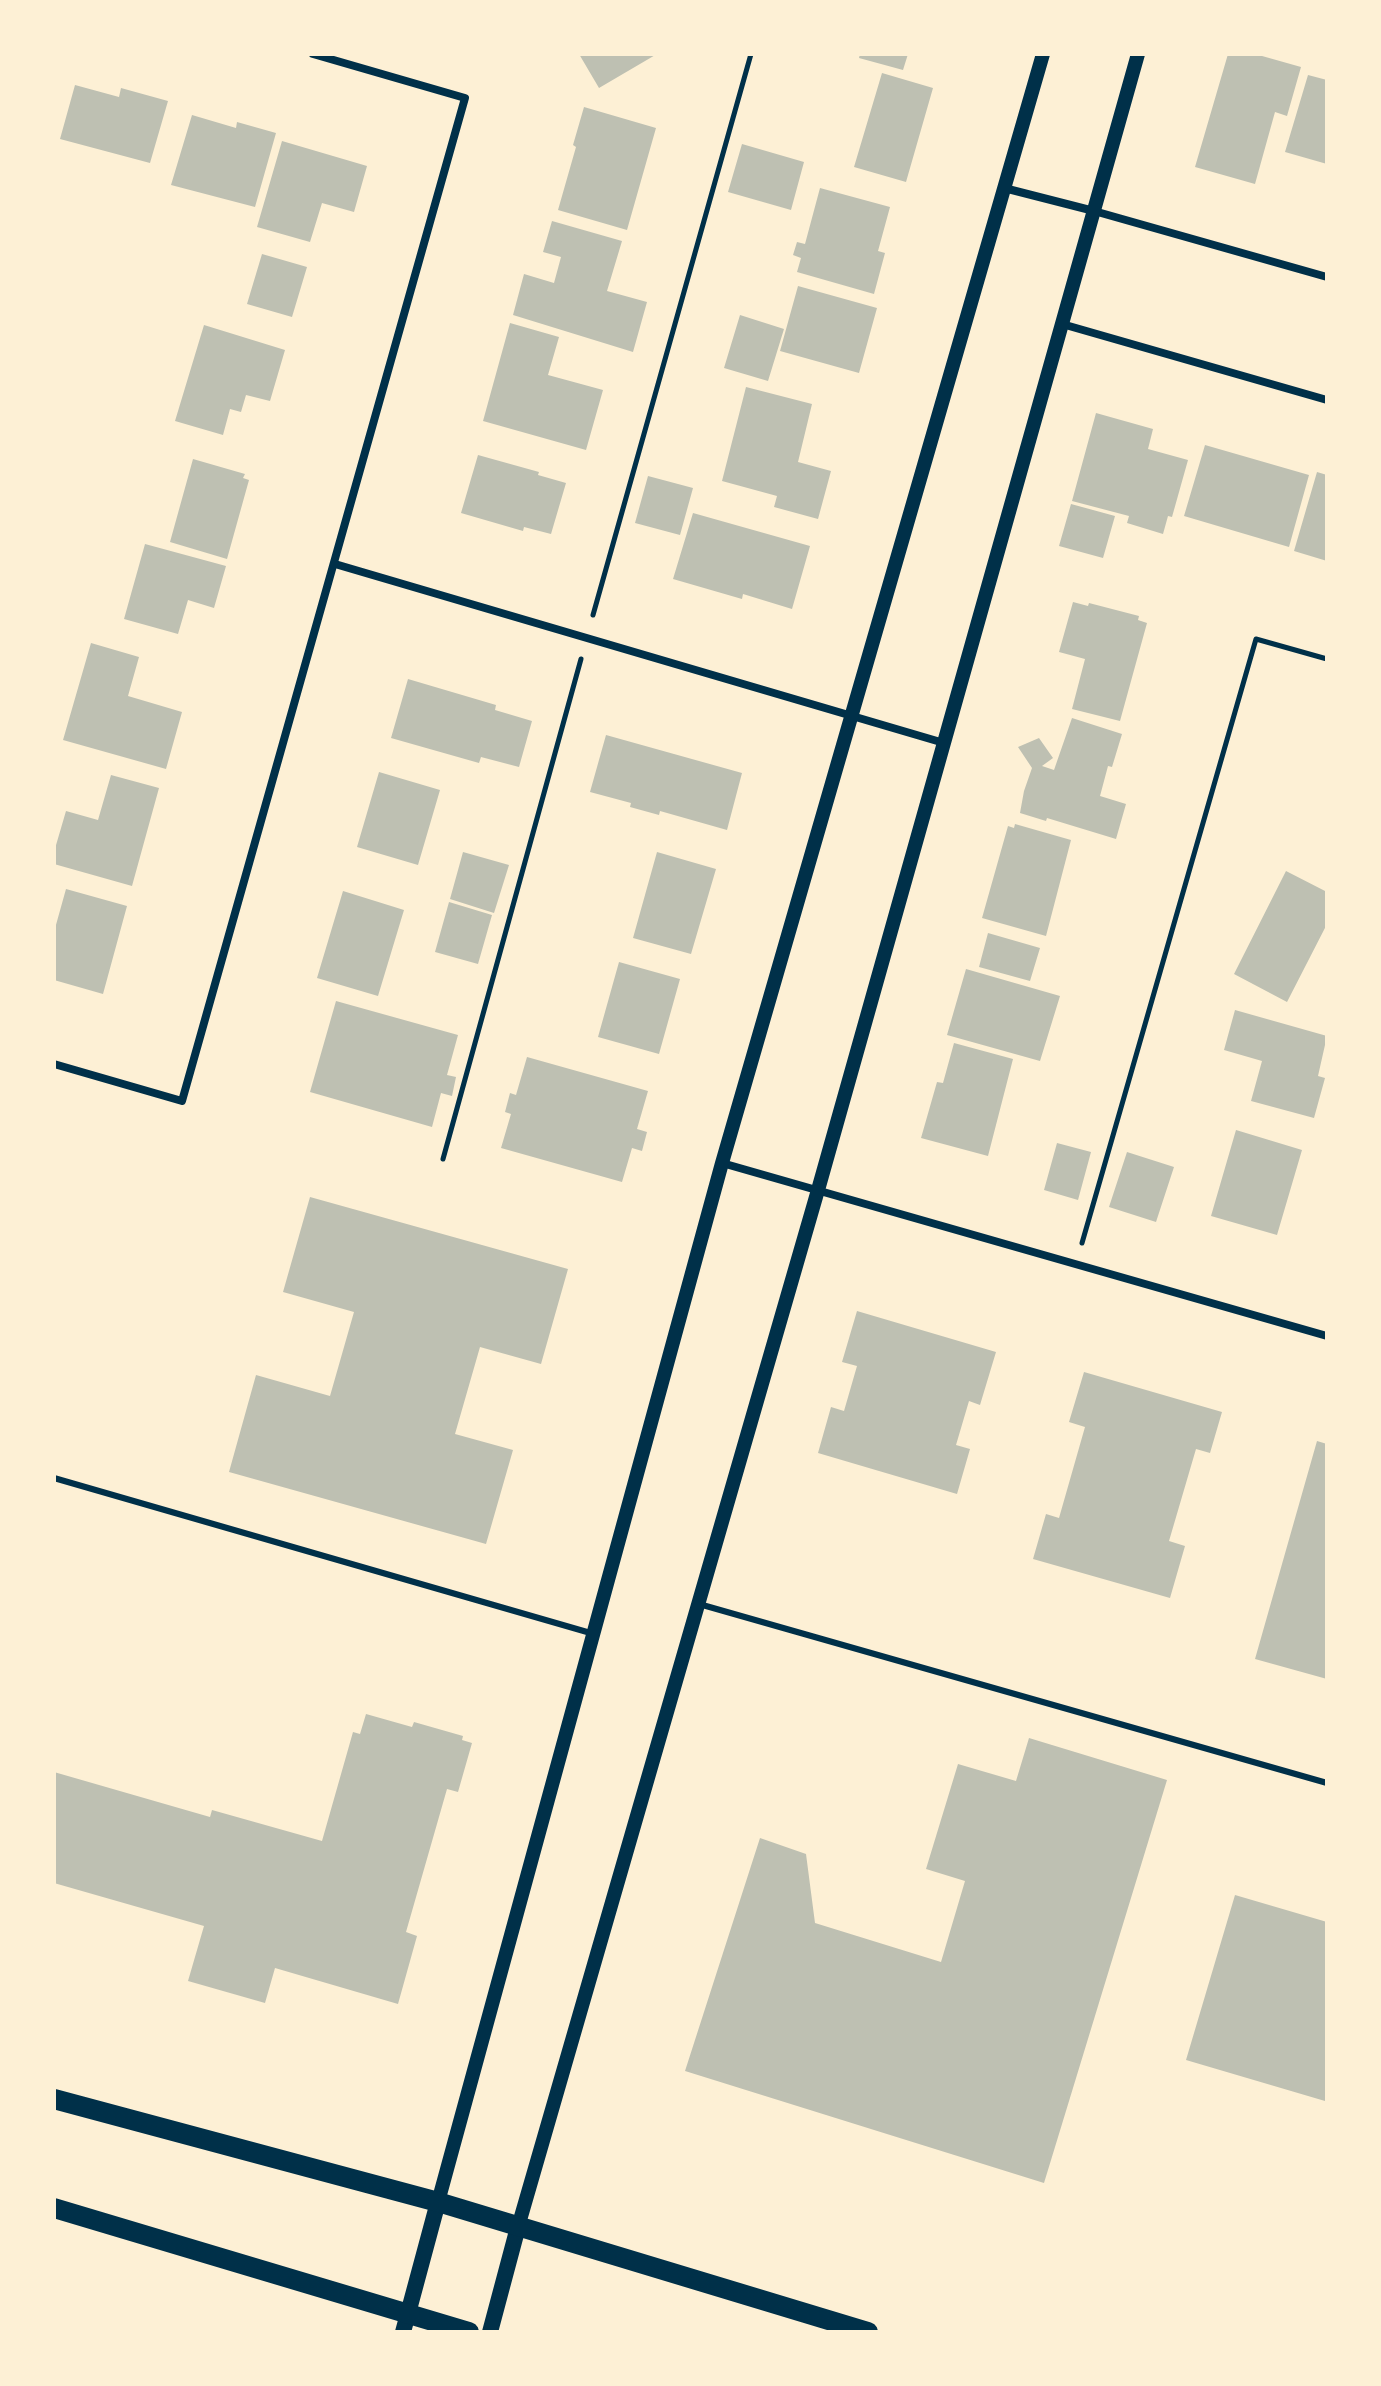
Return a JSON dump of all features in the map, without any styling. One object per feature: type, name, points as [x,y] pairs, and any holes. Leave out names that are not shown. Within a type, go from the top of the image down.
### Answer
[{"type":"main road","points":[[54,2099],[438,2202],[868,2332]]},
{"type":"main road","points":[[405,2323],[438,2202]]},
{"type":"main road","points":[[54,2208],[405,2323],[469,2332]]},
{"type":"main road","points":[[490,2332],[518,2227]]},
{"type":"street","points":[[54,1064],[182,1101],[465,98],[313,54]]},
{"type":"street","points":[[438,2202],[722,1163],[1043,54]]},
{"type":"street","points":[[518,2227],[818,1190],[1138,54]]},
{"type":"street","points":[[1004,188],[1327,277]]},
{"type":"street","points":[[1062,324],[1327,400]]},
{"type":"street","points":[[335,564],[944,743]]},
{"type":"street","points":[[722,1163],[1327,1336]]},
{"type":"lane","points":[[54,1478],[594,1634]]},
{"type":"lane","points":[[698,1604],[1327,1783]]},
{"type":"path","points":[[443,1159],[751,54]]},
{"type":"path","points":[[1076,1264],[1256,639],[1327,659]]},
{"type":"building","points":[[579,54],[657,54],[599,88]]},
{"type":"building","points":[[860,54],[908,54],[903,70],[859,58]]},
{"type":"building","points":[[1228,54],[1255,54],[1301,67],[1287,116],[1275,112],[1255,184],[1195,167]]},
{"type":"building","points":[[882,73],[933,88],[906,182],[854,167]]},
{"type":"building","points":[[1308,75],[1327,80],[1327,164],[1285,152]]},
{"type":"building","points":[[75,85],[119,97],[121,88],[168,101],[150,163],[60,139]]},
{"type":"building","points":[[584,107],[656,128],[627,230],[558,210]]},
{"type":"building","points":[[192,115],[236,128],[237,122],[276,133],[255,207],[171,185]]},
{"type":"building","points":[[282,141],[367,166],[354,212],[322,203],[310,242],[257,227]]},
{"type":"building","points":[[742,144],[804,162],[791,210],[728,192]]},
{"type":"building","points":[[820,188],[890,207],[878,251],[885,253],[874,294],[797,272],[801,258],[793,255],[797,242],[805,244]]},
{"type":"building","points":[[552,221],[622,241],[607,291],[647,302],[633,352],[513,315],[524,274],[554,283],[561,257],[543,252]]},
{"type":"building","points":[[262,254],[307,267],[292,317],[247,304]]},
{"type":"building","points":[[798,286],[877,308],[859,373],[780,351]]},
{"type":"building","points":[[740,315],[784,329],[768,381],[724,368]]},
{"type":"building","points":[[510,323],[559,337],[548,375],[603,390],[586,450],[483,421]]},
{"type":"building","points":[[204,325],[285,350],[270,401],[246,395],[241,412],[230,409],[223,435],[175,421]]},
{"type":"building","points":[[746,387],[812,404],[798,462],[831,471],[818,519],[774,507],[777,496],[722,481]]},
{"type":"building","points":[[1096,413],[1153,429],[1148,449],[1188,460],[1172,517],[1168,516],[1163,534],[1127,523],[1129,516],[1072,501]]},
{"type":"building","points":[[1205,445],[1309,475],[1289,547],[1184,516]]},
{"type":"building","points":[[478,455],[566,483],[551,534],[524,527],[523,531],[461,513]]},
{"type":"building","points":[[193,459],[245,474],[243,478],[249,480],[227,559],[170,542]]},
{"type":"building","points":[[1317,472],[1327,475],[1327,561],[1294,551]]},
{"type":"building","points":[[648,476],[693,488],[680,535],[635,523]]},
{"type":"building","points":[[1071,504],[1115,516],[1103,558],[1059,546]]},
{"type":"building","points":[[693,513],[810,546],[792,609],[743,594],[742,599],[673,579]]},
{"type":"building","points":[[145,544],[226,566],[214,608],[188,600],[178,634],[124,619]]},
{"type":"building","points":[[1073,602],[1139,616],[1138,620],[1147,623],[1120,721],[1072,709],[1085,659],[1059,652]]},
{"type":"building","points":[[91,643],[139,657],[128,696],[182,712],[166,769],[63,740]]},
{"type":"building","points":[[408,679],[496,705],[495,710],[532,721],[519,767],[481,757],[479,763],[391,738]]},
{"type":"building","points":[[1072,718],[1122,734],[1112,767],[1108,766],[1100,796],[1126,804],[1116,839],[1020,813],[1032,768],[1018,747],[1039,738],[1053,758],[1042,766],[1054,770]]},
{"type":"building","points":[[606,735],[742,773],[727,830],[660,811],[659,815],[630,807],[631,803],[590,792]]},
{"type":"building","points":[[379,772],[440,790],[418,865],[357,847]]},
{"type":"building","points":[[111,775],[159,788],[132,886],[54,864],[54,852],[66,811],[98,820]]},
{"type":"building","points":[[1015,824],[1071,840],[1046,936],[982,918],[1008,826],[1014,828]]},
{"type":"building","points":[[463,852],[509,865],[494,913],[450,899]]},
{"type":"building","points":[[657,852],[716,869],[691,954],[633,938]]},
{"type":"building","points":[[1286,871],[1327,892],[1327,924],[1287,1002],[1234,974]]},
{"type":"building","points":[[66,889],[127,906],[103,994],[54,980],[54,932]]},
{"type":"building","points":[[343,891],[404,910],[378,996],[317,978]]},
{"type":"building","points":[[449,902],[492,915],[478,964],[435,952]]},
{"type":"building","points":[[988,933],[1040,948],[1030,981],[979,967]]},
{"type":"building","points":[[619,962],[680,979],[659,1054],[598,1037]]},
{"type":"building","points":[[966,969],[1060,996],[1040,1061],[947,1035]]},
{"type":"building","points":[[336,1001],[458,1035],[447,1075],[456,1077],[452,1096],[441,1093],[432,1127],[310,1092]]},
{"type":"building","points":[[1235,1010],[1327,1036],[1318,1076],[1325,1078],[1314,1118],[1251,1101],[1262,1061],[1224,1050]]},
{"type":"building","points":[[954,1043],[1013,1059],[988,1156],[921,1138],[937,1082],[943,1083]]},
{"type":"building","points":[[527,1057],[648,1091],[637,1129],[647,1132],[642,1151],[632,1148],[622,1182],[501,1148],[511,1114],[505,1112],[510,1093],[516,1095]]},
{"type":"building","points":[[1236,1130],[1302,1150],[1277,1235],[1211,1216]]},
{"type":"building","points":[[1057,1143],[1091,1152],[1078,1200],[1044,1190]]},
{"type":"building","points":[[1127,1152],[1174,1167],[1156,1222],[1109,1207]]},
{"type":"building","points":[[310,1197],[568,1269],[541,1364],[480,1347],[455,1434],[513,1450],[486,1544],[229,1472],[256,1375],[330,1396],[354,1312],[283,1292]]},
{"type":"building","points":[[857,1311],[996,1352],[980,1405],[969,1401],[956,1445],[970,1449],[957,1494],[818,1453],[831,1407],[844,1411],[857,1366],[842,1362]]},
{"type":"building","points":[[1084,1372],[1222,1412],[1210,1453],[1196,1449],[1169,1541],[1185,1546],[1170,1598],[1033,1559],[1046,1514],[1059,1518],[1085,1427],[1069,1422]]},
{"type":"building","points":[[1317,1441],[1327,1444],[1327,1679],[1255,1659]]},
{"type":"building","points":[[366,1714],[412,1727],[414,1722],[463,1736],[462,1740],[472,1743],[458,1792],[447,1789],[406,1932],[417,1936],[398,2004],[275,1968],[265,2003],[188,1981],[204,1926],[54,1883],[54,1772],[210,1817],[212,1810],[322,1841],[353,1732],[360,1734]]},
{"type":"building","points":[[1029,1738],[1167,1780],[1044,2183],[685,2071],[760,1838],[806,1854],[815,1923],[941,1962],[965,1881],[926,1869],[958,1764],[1016,1781]]},
{"type":"building","points":[[1235,1895],[1327,1922],[1325,2101],[1186,2060]]}]
